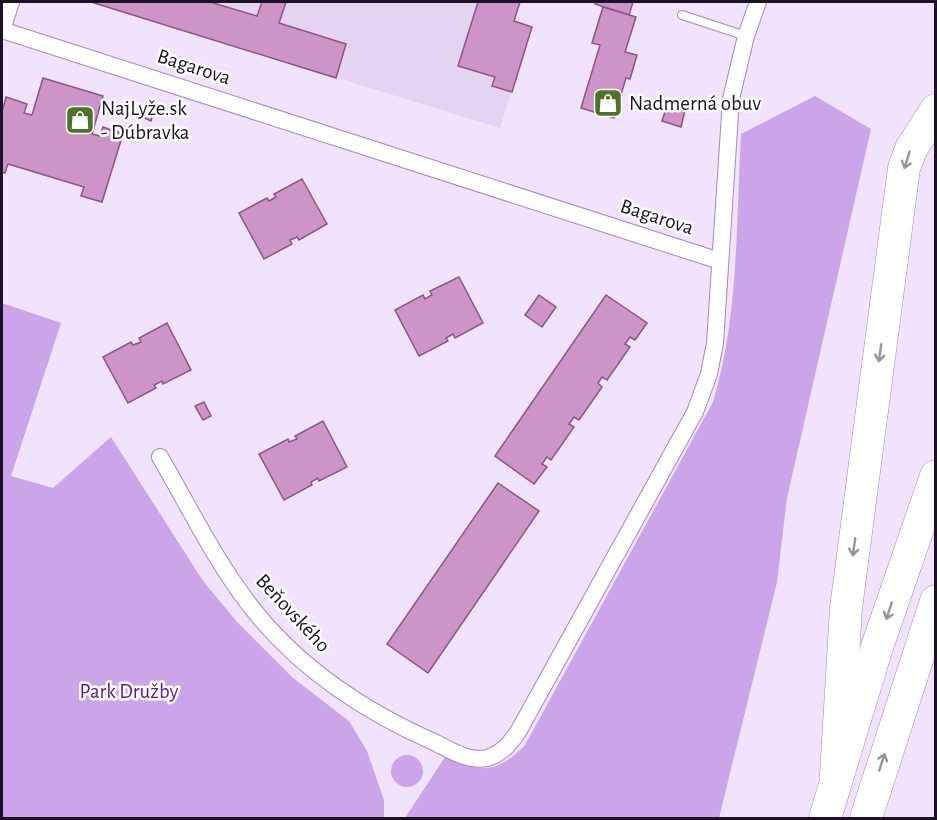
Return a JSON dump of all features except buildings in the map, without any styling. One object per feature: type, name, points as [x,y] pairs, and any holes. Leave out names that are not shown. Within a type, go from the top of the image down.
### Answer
[{"type":"highway","points":[[836,775],[846,608],[904,168],[916,138],[936,110]]},
{"type":"highway","points":[[825,819],[836,775],[936,476]]},
{"type":"highway","points":[[866,819],[936,601]]},
{"type":"street","points":[[2,30],[11,2]]},
{"type":"street","points":[[720,261],[731,99],[746,36],[758,2]]},
{"type":"street","name":"Bagarova","points":[[2,30],[720,261]]},
{"type":"street","name":"Beňovského","points":[[160,457],[218,562],[257,614],[308,665],[364,707],[469,758],[487,758],[505,749],[519,732],[696,412],[709,374],[715,343],[720,261]]},
{"type":"lane","points":[[682,15],[746,36]]},
{"type":"shaded area","points":[[91,2],[520,2],[514,21],[532,27],[500,128]]},
{"type":"green space","points":[[815,96],[871,129],[787,498],[777,582],[719,818],[405,818],[445,757],[468,766],[487,768],[505,761],[525,745],[713,402],[728,336],[732,303],[741,134]]},
{"type":"green space","name":"Park Družby","points":[[2,303],[61,323],[11,476],[53,488],[111,437],[203,581],[238,623],[293,678],[349,721],[367,751],[384,800],[384,818],[2,818]]},
{"type":"green space","points":[[407,755],[419,759],[423,771],[419,783],[407,787],[395,783],[391,771],[395,759]]},
{"type":"place","name":"Nadmerná obuv","points":[[608,103]]},
{"type":"place","name":"NajLyže.sk - Dúbravka","points":[[80,120]]}]
